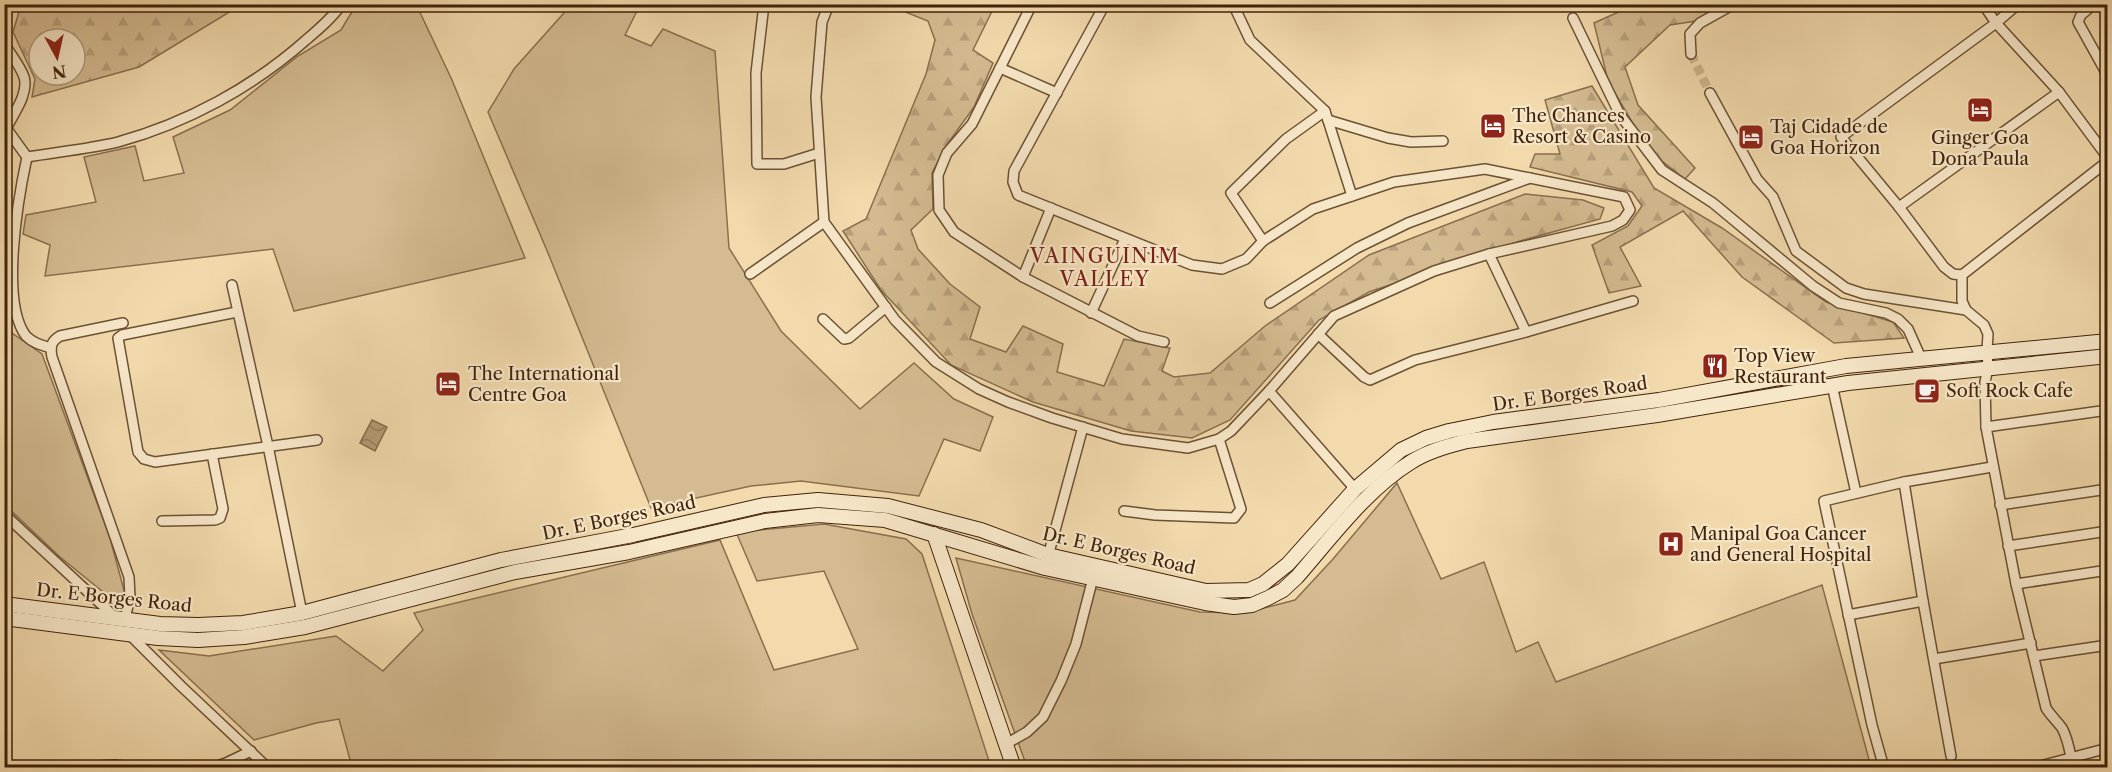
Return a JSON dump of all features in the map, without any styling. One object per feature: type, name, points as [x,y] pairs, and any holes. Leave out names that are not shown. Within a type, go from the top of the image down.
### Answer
[{"type":"main road","name":"Dr. E Borges Road","points":[[4,618],[129,634],[198,640],[244,637],[285,630],[515,572],[629,552],[765,521],[818,515],[885,520],[1046,562],[1206,591],[1249,590],[1263,584],[1288,564],[1355,489],[1401,450],[1426,438],[1449,431],[1493,422],[1659,400],[1846,366],[2108,341]]},
{"type":"main road","name":"Dr. E Borges Road","points":[[4,604],[159,624],[198,626],[243,623],[302,613],[501,560],[633,535],[764,505],[818,500],[888,506],[981,530],[1046,562],[1093,578],[1204,603],[1234,607],[1252,605],[1283,590],[1297,577],[1374,491],[1411,462],[1441,448],[1467,441],[1657,415],[1832,385],[2108,356]]},
{"type":"main road","points":[[934,534],[1014,768]]},
{"type":"street","points":[[4,20],[9,4]]},
{"type":"street","points":[[27,157],[117,142],[184,119],[238,90],[282,61],[335,15],[342,4]]},
{"type":"street","points":[[765,4],[756,73],[758,164],[784,164],[819,153]]},
{"type":"street","points":[[829,4],[822,22],[816,97],[824,222],[886,307],[936,362],[979,389],[1008,402],[1122,439],[1188,448],[1219,439],[1231,431],[1269,391],[1334,316],[1434,271],[1488,254],[1612,226],[1623,220],[1630,210],[1624,197],[1485,169],[1394,182],[1313,208],[1263,242],[1246,259],[1222,268],[1192,265],[1125,239],[1017,195],[1013,182],[1014,171],[1105,4]]},
{"type":"street","points":[[1032,4],[972,124],[947,153],[938,175],[939,210],[954,232],[1023,277],[1138,336],[1164,342]]},
{"type":"street","points":[[1233,4],[1250,40],[1326,115],[1388,138],[1443,141]]},
{"type":"street","points":[[1691,54],[1690,34],[1700,23],[1734,4]]},
{"type":"street","points":[[1983,4],[1996,23],[2059,92],[2108,159],[1962,275],[1953,274],[1944,267],[1899,207],[1841,137],[1996,23],[2018,4]]},
{"type":"street","points":[[2094,4],[2081,15],[2078,22],[2108,76]]},
{"type":"street","points":[[1573,18],[1620,115],[1662,170],[1713,203],[1822,292],[1839,303],[1899,319],[1908,329],[1921,358]]},
{"type":"street","points":[[4,43],[24,76],[26,84],[6,126],[27,157],[14,225],[9,270],[13,309],[25,335],[34,343],[51,348]]},
{"type":"street","points":[[1000,68],[1057,93]]},
{"type":"street","points":[[1899,207],[2059,92]]},
{"type":"street","points":[[1710,93],[1757,178],[1773,197],[1796,250],[1845,288],[1864,294],[1966,310]]},
{"type":"street","points":[[1326,115],[1352,196]]},
{"type":"street","points":[[1263,242],[1231,193],[1286,140],[1326,115]]},
{"type":"street","points":[[1270,303],[1357,248],[1408,223],[1530,178]]},
{"type":"street","points":[[1023,277],[1051,208]]},
{"type":"street","points":[[750,274],[824,222]]},
{"type":"street","points":[[1091,313],[1125,239]]},
{"type":"street","points":[[1488,254],[1526,332]]},
{"type":"street","points":[[1962,275],[1962,301],[1966,310],[1984,325],[1988,334],[1988,368],[1985,382],[1986,428],[2016,584],[2046,708],[2061,726],[2071,757]]},
{"type":"street","points":[[232,285],[302,613]]},
{"type":"street","points":[[1318,334],[1370,380],[1415,360],[1526,332],[1633,301]]},
{"type":"street","points":[[824,319],[844,339],[849,338],[886,307]]},
{"type":"street","points":[[237,312],[122,335],[118,338],[138,452],[144,459],[155,462],[317,440]]},
{"type":"street","points":[[120,618],[130,597],[129,577],[52,357],[51,348],[54,340],[60,336],[123,323]]},
{"type":"street","points":[[1832,385],[1856,493]]},
{"type":"street","points":[[1269,391],[1355,489]]},
{"type":"street","points":[[1986,428],[2108,410]]},
{"type":"street","points":[[1046,562],[1083,427]]},
{"type":"street","points":[[1124,511],[1155,515],[1234,518],[1241,508],[1219,439]]},
{"type":"street","points":[[162,521],[220,518],[223,509],[212,454]]},
{"type":"street","points":[[1884,768],[1872,725],[1824,501],[1992,467]]},
{"type":"street","points":[[1904,483],[1951,756]]},
{"type":"street","points":[[2000,505],[2108,489]]},
{"type":"street","points":[[4,514],[120,618],[129,634],[268,768]]},
{"type":"street","points":[[2008,546],[2108,531]]},
{"type":"street","points":[[2016,584],[2108,570]]},
{"type":"street","points":[[1006,744],[1027,732],[1043,717],[1076,644],[1093,578]]},
{"type":"street","points":[[1848,615],[1923,601]]},
{"type":"street","points":[[1934,659],[2031,643]]},
{"type":"street","points":[[2034,656],[2108,645]]},
{"type":"street","points":[[2033,768],[2108,748]]},
{"type":"street","points":[[212,768],[251,751]]},
{"type":"street","points":[[68,768],[114,765],[142,768]]},
{"type":"green space","points":[[21,4],[241,5],[139,67],[87,82],[87,27],[27,27],[27,62],[13,32]]},
{"type":"green space","points":[[416,4],[452,80],[525,258],[294,311],[273,249],[45,276],[50,245],[23,234],[26,215],[96,202],[84,157],[135,146],[144,181],[184,173],[173,137],[230,110],[298,56],[341,30],[356,5]]},
{"type":"green space","points":[[571,5],[640,5],[625,35],[651,46],[663,29],[715,51],[729,248],[781,331],[860,409],[914,363],[954,399],[993,417],[980,451],[944,439],[919,496],[801,481],[751,486],[651,508],[548,253],[488,112],[514,69]]},
{"type":"green space","points":[[837,5],[995,5],[973,50],[993,63],[974,107],[946,146],[932,173],[933,209],[911,230],[918,249],[950,284],[980,307],[970,339],[1006,352],[1023,326],[1063,344],[1057,372],[1104,386],[1124,339],[1170,348],[1162,371],[1174,377],[1210,373],[1265,326],[1369,255],[1525,194],[1583,200],[1604,208],[1600,219],[1520,241],[1369,292],[1319,320],[1230,420],[1192,438],[1131,431],[1033,402],[951,365],[881,290],[843,231],[866,219],[926,74],[935,40],[928,21],[893,7]]},
{"type":"green space","points":[[1634,5],[1711,5],[1703,20],[1670,25],[1625,67],[1638,105],[1695,168],[1685,179],[1649,151],[1608,81],[1594,23]]},
{"type":"green space","points":[[1592,86],[1654,188],[1722,228],[1826,302],[1893,322],[1904,338],[1834,343],[1742,277],[1683,211],[1620,247],[1641,286],[1609,293],[1592,245],[1628,226],[1642,206],[1632,192],[1530,167],[1535,154],[1560,154],[1545,100]]},
{"type":"green space","points":[[34,87],[68,87],[32,97]]},
{"type":"green space","points":[[4,302],[12,333],[42,354],[110,538],[125,594],[108,596],[60,557],[5,505]]},
{"type":"green space","points":[[1397,483],[1441,579],[1484,562],[1516,652],[1538,642],[1556,682],[1822,585],[1871,767],[1027,767],[972,614],[956,558],[1200,612],[1245,613],[1295,600]]},
{"type":"green space","points":[[824,524],[906,539],[922,554],[991,767],[352,767],[339,719],[254,740],[159,650],[209,656],[336,636],[383,671],[423,630],[414,613],[720,540],[774,670],[858,649],[824,571],[757,581],[736,532]]},
{"type":"water","points":[[372,420],[387,427],[375,451],[360,443]]},
{"type":"tunnel","points":[[1691,54],[1710,93]]},
{"type":"place","name":"Ginger Goa Dona Paula","points":[[1980,110]]},
{"type":"place","name":"The Chances Resort & Casino","points":[[1493,126]]},
{"type":"place","name":"Taj Cidade de Goa Horizon","points":[[1751,137]]},
{"type":"place","name":"Top View Restaurant","points":[[1715,366]]},
{"type":"place","name":"The International Centre Goa","points":[[448,384]]},
{"type":"place","name":"Soft Rock Cafe","points":[[1927,391]]},
{"type":"place","name":"Manipal Goa Cancer and General Hospital","points":[[1671,544]]},
{"type":"district","name":"VAINGUINIM VALLEY","points":[[1105,268]]}]
